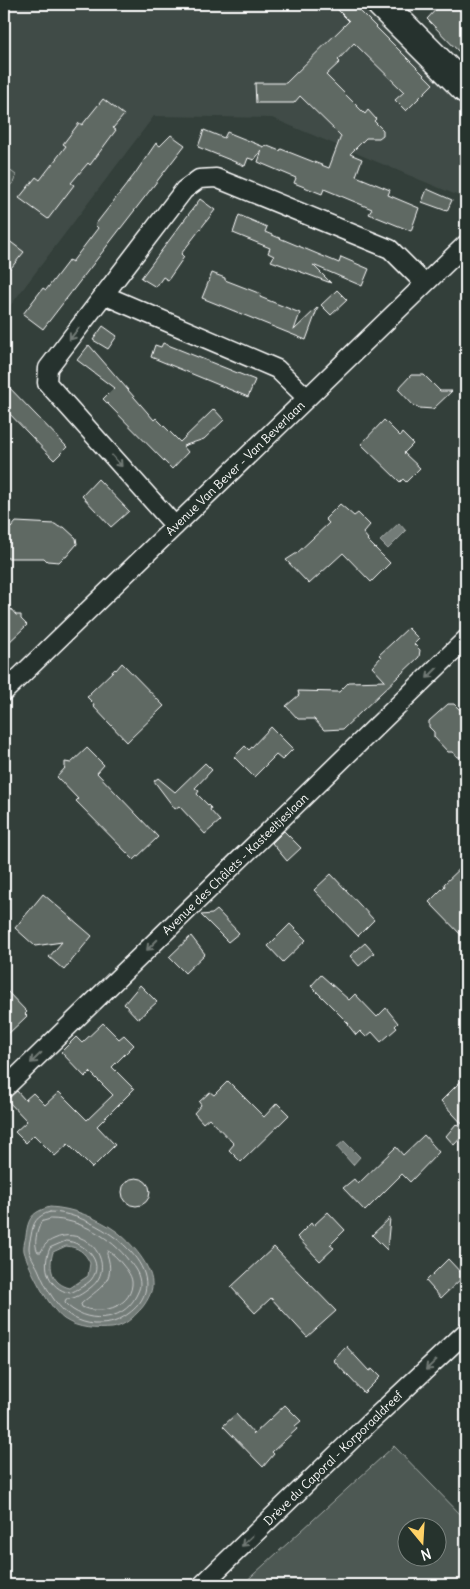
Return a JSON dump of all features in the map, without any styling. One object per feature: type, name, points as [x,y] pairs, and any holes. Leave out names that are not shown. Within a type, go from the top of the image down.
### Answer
[{"type":"main road","points":[[381,4],[466,89]]},
{"type":"street","points":[[175,526],[47,383],[48,368],[184,190],[199,179],[216,178],[390,250],[424,283]]},
{"type":"street","name":"Avenue Van Bever - Van Beverlaan","points":[[4,692],[466,244]]},
{"type":"street","points":[[104,295],[277,369],[307,398]]},
{"type":"street","name":"Avenue des Châlets - Kasteeltjeslaan","points":[[4,1089],[466,639]]},
{"type":"street","name":"Drève du Caporal - Korporaaldreef","points":[[202,1585],[466,1332]]},
{"type":"shaded area","points":[[4,4],[361,4],[466,109],[466,199],[272,118],[154,116],[4,314]]},
{"type":"shaded area","points":[[4,166],[16,175],[15,181],[4,191]]},
{"type":"shaded area","points":[[394,1446],[466,1520],[466,1585],[242,1585]]},
{"type":"water","points":[[399,523],[406,531],[388,549],[380,541]]},
{"type":"water","points":[[344,1141],[360,1157],[353,1165],[337,1147]]},
{"type":"water","points":[[50,1207],[84,1214],[101,1222],[122,1236],[140,1256],[149,1272],[152,1287],[144,1305],[129,1321],[112,1328],[87,1328],[75,1325],[64,1319],[52,1306],[35,1278],[24,1249],[30,1220],[39,1211]],"holes":[[[66,1246],[81,1251],[90,1263],[88,1276],[70,1288],[59,1283],[51,1269],[53,1252]]]},
{"type":"building","points":[[332,4],[353,4],[433,84],[406,111],[395,100],[404,92],[354,43],[338,60],[340,62],[326,75],[365,114],[368,110],[376,119],[374,121],[383,130],[383,135],[379,138],[366,138],[350,154],[362,159],[356,176],[390,190],[388,195],[419,208],[411,231],[369,214],[372,209],[324,189],[322,194],[294,183],[296,178],[258,162],[262,150],[254,160],[248,158],[245,166],[198,147],[204,130],[224,138],[227,132],[264,147],[265,145],[280,151],[281,149],[329,168],[341,136],[300,96],[294,103],[256,103],[255,83],[286,83],[349,21]]},
{"type":"building","points":[[441,4],[466,4],[466,59],[427,19]]},
{"type":"building","points":[[103,99],[124,115],[113,128],[116,130],[90,165],[88,163],[71,183],[74,185],[48,219],[19,198],[36,177],[40,180],[66,146],[63,144],[79,123],[82,125]]},
{"type":"building","points":[[171,135],[185,145],[43,329],[23,314],[43,288],[46,290],[69,260],[72,262],[98,228],[95,225],[156,143],[160,146]]},
{"type":"building","points":[[427,189],[452,200],[447,211],[422,202]]},
{"type":"building","points":[[200,199],[215,210],[181,254],[184,257],[168,280],[163,277],[156,287],[141,278]]},
{"type":"building","points":[[239,215],[267,227],[265,232],[339,263],[341,257],[369,269],[362,286],[313,265],[331,283],[271,261],[274,256],[268,253],[270,248],[233,233]]},
{"type":"building","points":[[4,237],[24,252],[11,268],[4,263]]},
{"type":"building","points":[[212,273],[261,294],[260,297],[300,313],[294,330],[318,307],[306,340],[202,298]]},
{"type":"building","points":[[337,290],[347,300],[331,315],[321,305]]},
{"type":"building","points":[[103,326],[117,336],[108,349],[93,340]]},
{"type":"building","points":[[163,343],[255,380],[248,397],[151,357],[155,345],[161,347]]},
{"type":"building","points":[[89,345],[154,420],[156,418],[180,442],[214,409],[224,420],[204,439],[183,446],[188,452],[172,469],[103,399],[114,388],[77,360]]},
{"type":"building","points":[[411,375],[424,375],[440,391],[452,391],[433,409],[415,407],[398,389]]},
{"type":"building","points":[[4,382],[67,447],[54,460],[4,408]]},
{"type":"building","points":[[384,420],[400,436],[402,433],[413,444],[404,453],[420,468],[406,482],[403,479],[400,482],[361,444]]},
{"type":"building","points":[[98,479],[129,511],[111,527],[82,496]]},
{"type":"building","points":[[340,504],[354,516],[358,513],[370,525],[363,533],[367,540],[390,563],[371,582],[343,553],[309,584],[286,560],[297,553],[329,523],[325,519]]},
{"type":"building","points":[[4,520],[11,528],[16,522],[55,524],[59,527],[64,527],[76,538],[77,544],[59,562],[47,561],[44,558],[4,558]]},
{"type":"building","points":[[11,609],[16,615],[21,615],[21,619],[27,625],[4,647],[4,616]]},
{"type":"building","points":[[408,628],[419,639],[414,644],[420,650],[419,657],[343,729],[324,730],[314,719],[298,719],[286,706],[299,695],[298,691],[339,692],[349,682],[385,681],[372,667],[381,657],[379,655]]},
{"type":"building","points":[[122,663],[164,706],[127,742],[87,697]]},
{"type":"building","points":[[448,704],[454,704],[459,709],[466,711],[466,757],[458,757],[452,752],[448,752],[434,737],[434,732],[429,727],[429,721]]},
{"type":"building","points":[[271,727],[293,749],[282,760],[276,755],[254,777],[234,757],[245,746],[249,750]]},
{"type":"building","points":[[87,748],[104,765],[97,773],[158,837],[134,860],[76,801],[78,799],[57,777],[65,768],[65,762],[71,763]]},
{"type":"building","points":[[205,763],[212,770],[195,788],[199,791],[197,794],[211,808],[210,810],[220,821],[205,834],[179,806],[175,809],[154,781],[158,778],[175,792]]},
{"type":"building","points":[[284,831],[301,848],[287,861],[272,843]]},
{"type":"building","points":[[466,863],[466,940],[429,902],[445,886],[444,884]]},
{"type":"building","points":[[331,874],[374,920],[358,936],[314,890]]},
{"type":"building","points":[[43,894],[92,936],[64,970],[49,957],[62,942],[35,946],[15,928]]},
{"type":"building","points":[[217,910],[239,933],[228,942],[201,915],[212,914]]},
{"type":"building","points":[[290,924],[306,940],[283,962],[268,946]]},
{"type":"building","points":[[191,936],[205,954],[185,973],[169,957]]},
{"type":"building","points":[[365,943],[374,953],[359,966],[350,956]]},
{"type":"building","points":[[321,975],[349,1000],[355,994],[377,1017],[386,1008],[398,1023],[395,1026],[397,1028],[381,1042],[372,1032],[366,1037],[360,1031],[356,1035],[349,1024],[311,986]]},
{"type":"building","points":[[140,985],[157,1002],[138,1019],[124,1004]]},
{"type":"building","points":[[4,988],[27,1012],[25,1014],[27,1016],[4,1038]]},
{"type":"building","points":[[103,1023],[119,1039],[124,1035],[134,1045],[112,1067],[134,1089],[97,1126],[115,1145],[92,1168],[68,1144],[55,1156],[34,1135],[26,1143],[15,1132],[27,1121],[6,1099],[17,1091],[25,1100],[33,1093],[45,1105],[59,1092],[87,1120],[113,1095],[90,1072],[85,1077],[61,1052],[76,1037],[82,1043]]},
{"type":"building","points":[[466,1076],[466,1128],[441,1101]]},
{"type":"building","points":[[228,1081],[264,1117],[277,1103],[289,1115],[241,1162],[229,1150],[234,1144],[209,1118],[203,1123],[194,1113],[201,1105],[199,1102],[210,1092],[214,1095]]},
{"type":"building","points":[[456,1124],[465,1133],[454,1145],[446,1136]]},
{"type":"building","points":[[424,1135],[439,1152],[410,1182],[402,1174],[365,1211],[343,1188],[354,1179],[358,1184],[396,1147],[403,1155]]},
{"type":"building","points":[[136,1178],[146,1182],[150,1192],[146,1202],[136,1206],[126,1202],[122,1192],[126,1182]]},
{"type":"building","points":[[328,1212],[345,1230],[330,1245],[334,1248],[320,1261],[297,1237],[311,1223],[313,1226]]},
{"type":"building","points":[[390,1218],[387,1250],[372,1235]]},
{"type":"building","points":[[274,1247],[336,1311],[307,1337],[271,1298],[255,1313],[231,1287]]},
{"type":"building","points":[[448,1259],[464,1276],[441,1298],[426,1281]]},
{"type":"building","points":[[346,1346],[369,1371],[372,1369],[380,1377],[364,1393],[333,1360]]},
{"type":"building","points":[[285,1405],[301,1421],[295,1426],[297,1429],[272,1452],[274,1454],[263,1467],[223,1426],[236,1414],[254,1434]]}]
